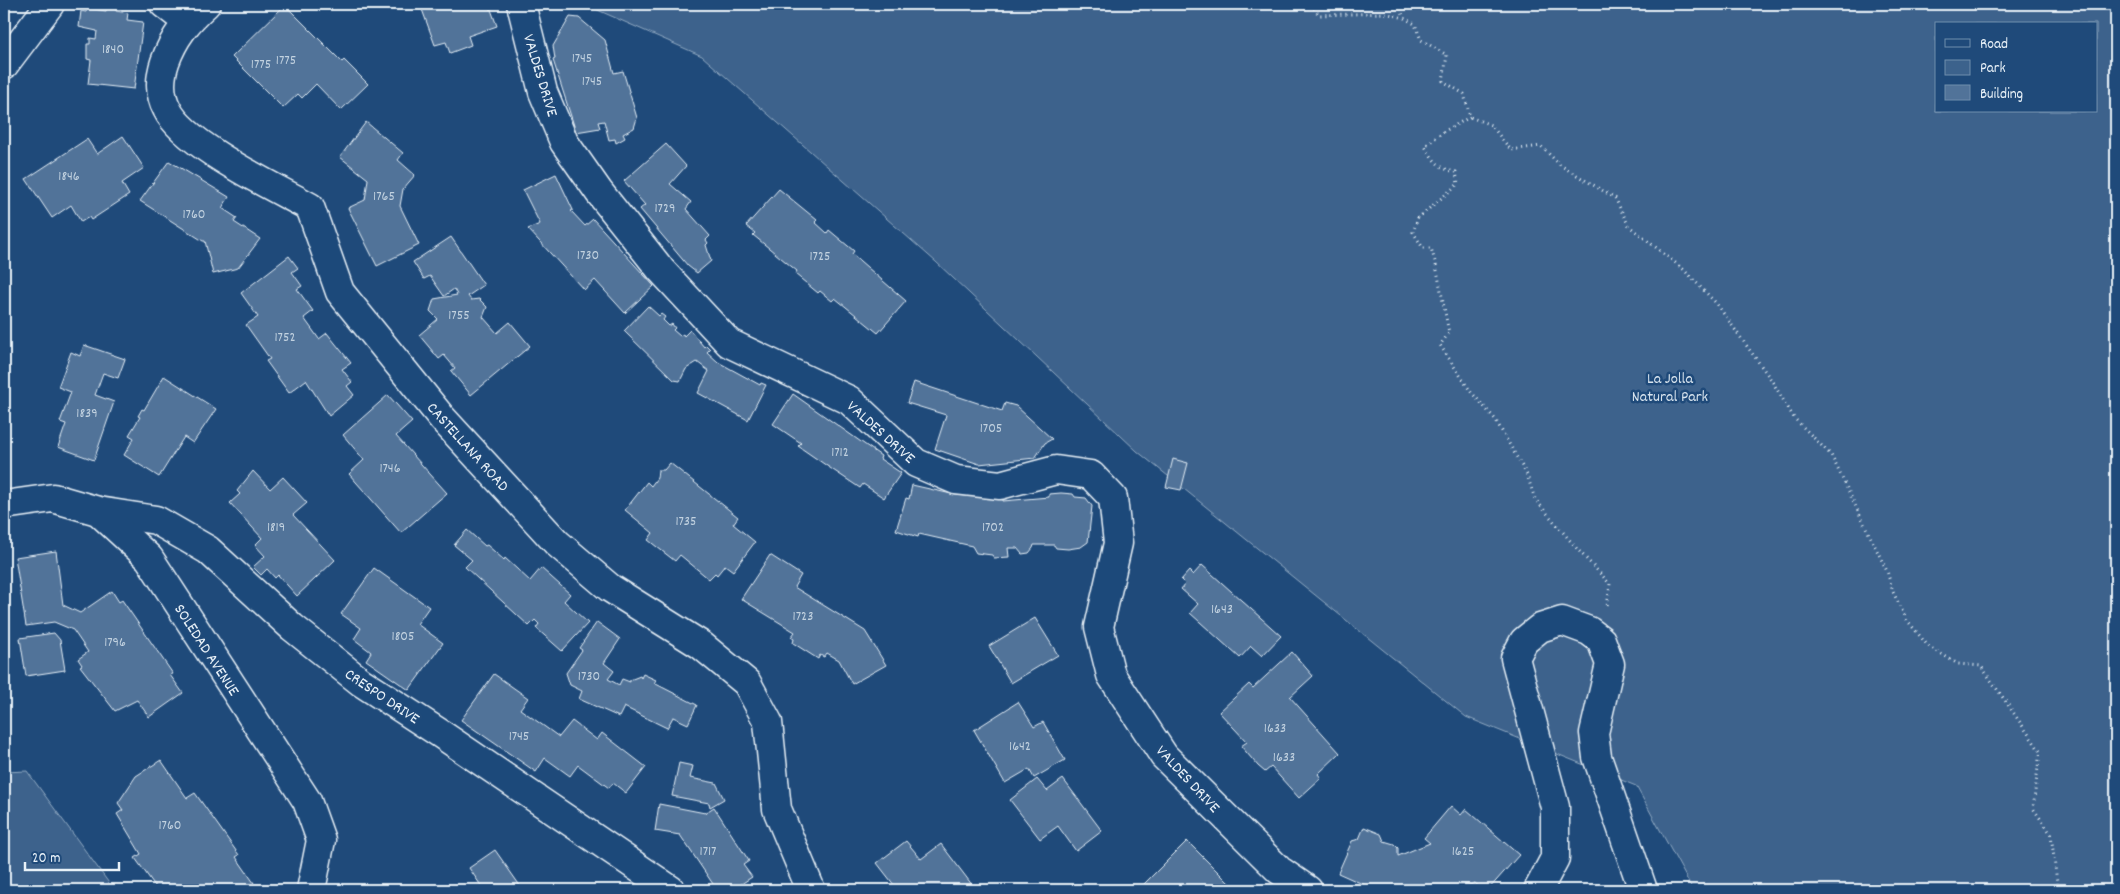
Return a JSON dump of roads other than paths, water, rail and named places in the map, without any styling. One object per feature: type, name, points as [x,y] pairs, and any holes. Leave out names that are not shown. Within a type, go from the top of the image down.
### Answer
[{"type":"street","points":[[4,65],[50,4]]},
{"type":"street","points":[[164,4],[196,12]]},
{"type":"street","name":"VALDES DRIVE","points":[[521,4],[543,92],[564,142],[599,192],[661,270],[729,343],[849,400],[916,463],[956,480],[1000,486],[1056,470],[1090,475],[1113,498],[1118,543],[1099,627],[1111,675],[1164,756],[1279,870],[1308,890]]},
{"type":"street","name":"CASTELLANA ROAD","points":[[196,12],[169,51],[159,79],[166,109],[181,129],[200,143],[310,207],[340,292],[442,418],[557,543],[610,588],[701,645],[747,683],[768,722],[776,808],[811,890]]},
{"type":"street","name":"SOLEDAD AVENUE","points":[[4,505],[53,498],[98,511],[149,558],[307,801],[321,840],[311,890]]},
{"type":"street","name":"CRESPO DRIVE","points":[[98,511],[156,520],[208,550],[292,627],[360,682],[527,792],[670,890]]},
{"type":"street","points":[[1538,890],[1555,858],[1555,807],[1515,658],[1524,641],[1540,628],[1562,621],[1589,631],[1600,640],[1610,664],[1594,733],[1597,757],[1642,890]]},
{"type":"park label","name":"La Jolla Natural Park","points":[[1670,386]]}]
